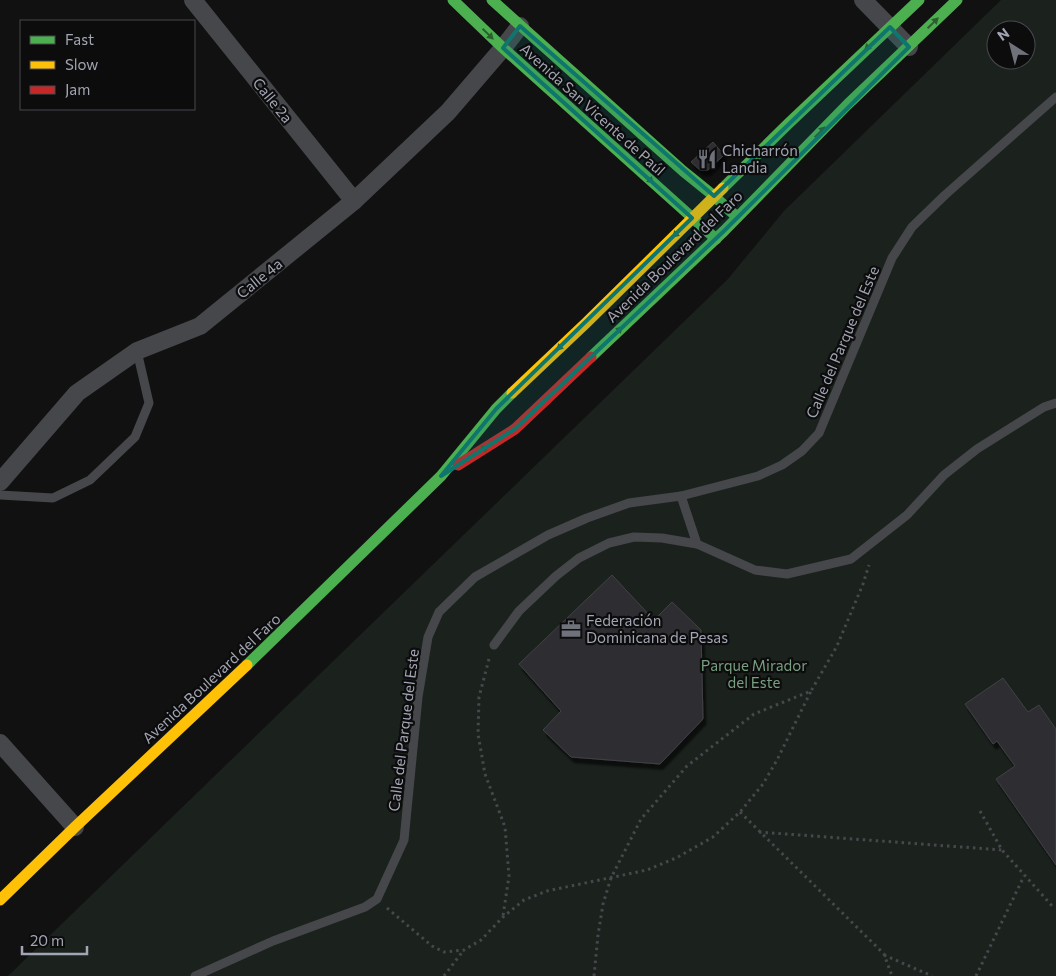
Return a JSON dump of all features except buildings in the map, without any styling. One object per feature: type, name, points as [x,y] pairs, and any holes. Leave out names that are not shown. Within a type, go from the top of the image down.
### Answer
[{"type":"street","name":"Calle 2a","points":[[193,0],[354,201]]},
{"type":"street","name":"Avenida San Vicente de Paúl","points":[[453,0],[503,48],[716,239]]},
{"type":"street","name":"Avenida San Vicente de Paúl","points":[[492,0],[737,217]]},
{"type":"street","points":[[863,0],[909,47]]},
{"type":"street","name":"Avenida Boulevard del Faro","points":[[0,900],[74,827],[268,645],[441,476],[496,409],[586,323],[788,123],[919,0]]},
{"type":"street","name":"Avenida Boulevard del Faro","points":[[441,476],[515,429],[716,239],[840,112],[958,0]]},
{"type":"street","name":"Calle 4a","points":[[0,482],[77,393],[137,351],[200,326],[354,201],[448,112],[520,26]]},
{"type":"street","points":[[0,743],[74,827]]},
{"type":"lane","name":"Calle del Parque del Este","points":[[377,899],[404,840],[418,696],[428,637],[439,612],[476,577],[548,535],[586,518],[629,503],[681,496],[758,476],[782,465],[802,451],[819,432],[892,258],[912,227],[945,195],[1056,97]]},
{"type":"lane","points":[[0,495],[54,498],[90,480],[135,437],[150,403],[137,351]]},
{"type":"lane","points":[[494,645],[519,611],[556,576],[579,558],[609,543],[634,537],[662,538],[697,544],[755,570],[787,574],[851,559],[907,515],[944,475],[977,449],[1044,407],[1056,403]]},
{"type":"lane","points":[[681,496],[697,544]]},
{"type":"lane","points":[[195,976],[273,941],[365,907],[377,899]]},
{"type":"path","points":[[444,976],[464,950],[481,940],[503,917],[524,900],[547,890],[647,870],[678,857],[713,837],[740,812],[763,784],[811,691],[837,646],[863,584],[876,539]]},
{"type":"path","points":[[494,645],[479,697],[478,734],[485,774],[505,827],[509,876],[503,917]]},
{"type":"path","points":[[594,976],[603,904],[611,878],[641,819],[687,766],[754,714],[811,691]]},
{"type":"path","points":[[980,811],[1002,850],[1054,908]]},
{"type":"path","points":[[740,812],[884,954],[932,976]]},
{"type":"path","points":[[759,832],[1002,850]]},
{"type":"path","points":[[976,976],[1024,876]]},
{"type":"path","points":[[377,899],[432,946],[444,952],[464,950]]},
{"type":"path","points":[[884,954],[892,976]]},
{"type":"highlighted area","points":[[520,26],[714,196],[890,27],[909,47],[724,231],[515,429],[441,476],[496,409],[692,218],[503,48]]},
{"type":"green space","name":"Parque Mirador del Este","points":[[1001,0],[1056,0],[1056,976],[8,976],[728,279],[784,211]]},
{"type":"traffic: fast","points":[[453,0],[503,48],[716,239]]},
{"type":"traffic: fast","points":[[492,0],[737,217]]},
{"type":"traffic: fast","points":[[723,188],[919,0]]},
{"type":"traffic: fast","points":[[591,357],[724,231],[847,105],[957,0]]},
{"type":"traffic: fast","points":[[247,665],[441,476],[496,409],[512,393]]},
{"type":"traffic: slow","points":[[512,393],[723,188]]},
{"type":"traffic: slow","points":[[0,900],[247,665]]},
{"type":"traffic: jam","points":[[458,465],[515,429],[591,357]]},
{"type":"place","name":"Chicharrón Landia","points":[[707,159]]},
{"type":"place","name":"Federación Dominicana de Pesas","points":[[571,629]]}]
